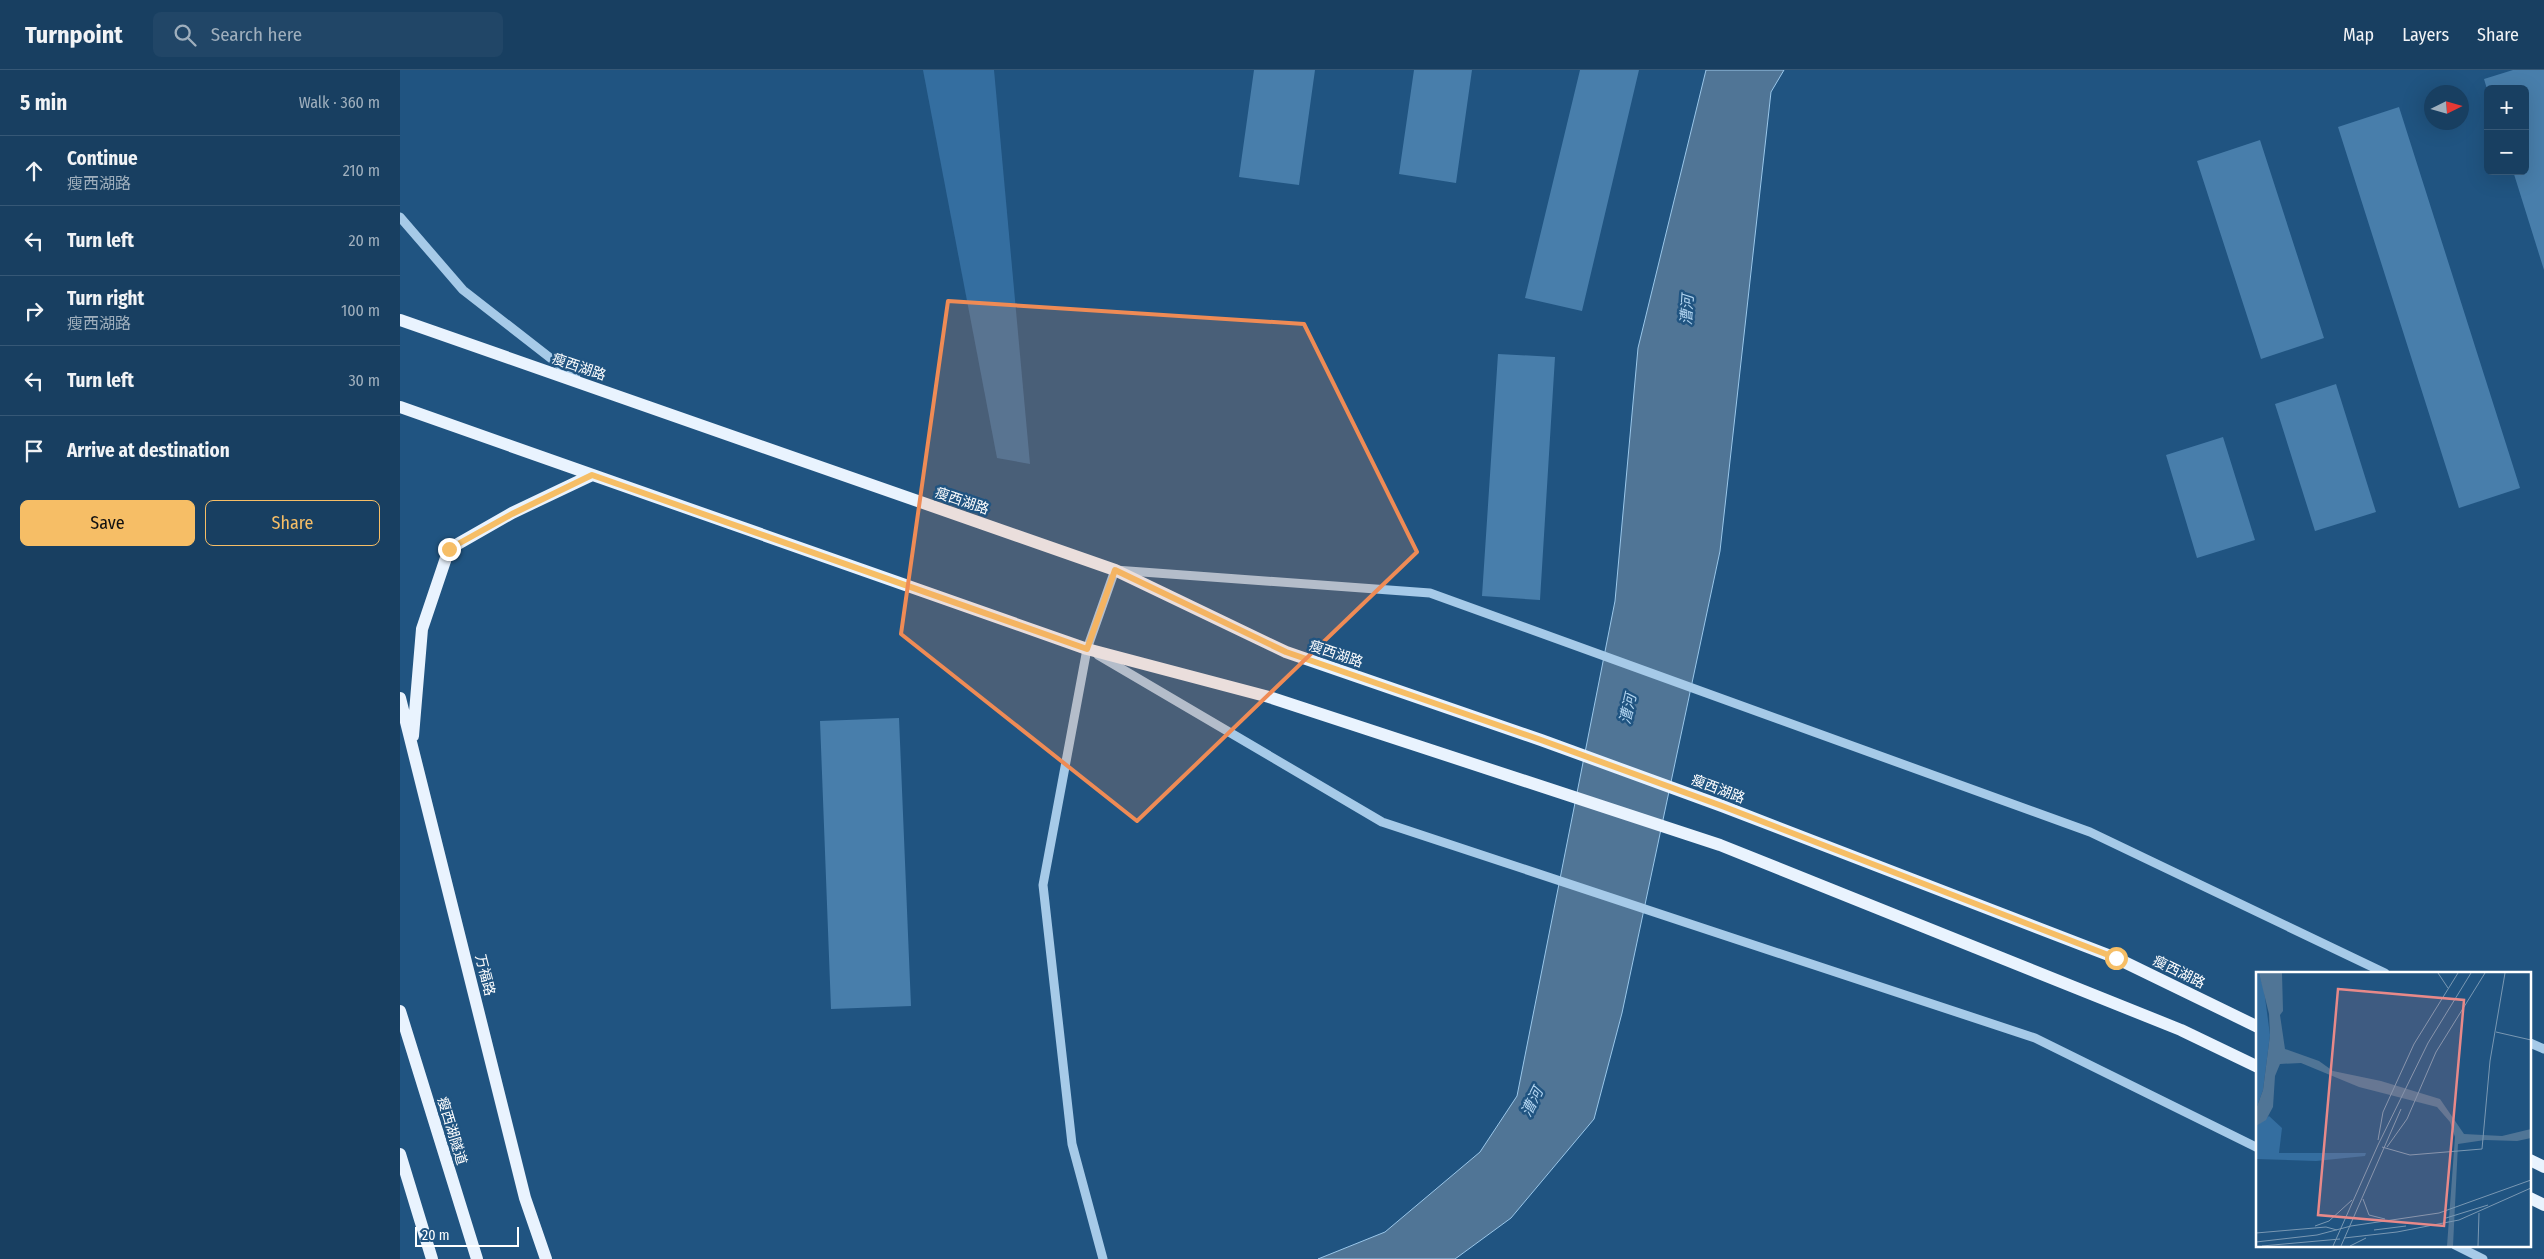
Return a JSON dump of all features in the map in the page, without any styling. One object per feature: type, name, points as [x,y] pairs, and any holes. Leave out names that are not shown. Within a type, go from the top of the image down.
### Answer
[{"type":"main road","name":"瘦西湖路","points":[[400,320],[1115,570],[1286,652],[1541,740],[1722,806],[2116,958],[2256,1026]]},
{"type":"main road","points":[[400,407],[1087,649],[1269,697],[1720,845],[2181,1030],[2256,1066]]},
{"type":"main road","points":[[412,748],[422,629],[449,549],[512,514],[592,475]]},
{"type":"main road","name":"万福路","points":[[400,698],[526,1198],[546,1259]]},
{"type":"main road","name":"瘦西湖隧道","points":[[400,1011],[464,1224],[477,1259]]},
{"type":"main road","points":[[400,1154],[432,1259]]},
{"type":"main road","points":[[2532,1161],[2544,1167]]},
{"type":"main road","points":[[2532,1199],[2544,1205]]},
{"type":"street","points":[[400,217],[463,290],[584,384]]},
{"type":"street","points":[[1103,1259],[1072,1144],[1043,885],[1087,649],[1115,570],[1430,593],[2090,832],[2383,972]]},
{"type":"street","points":[[1087,649],[1382,822],[2035,1038],[2256,1147]]},
{"type":"street","points":[[2532,1043],[2544,1049]]},
{"type":"street","points":[[2457,1246],[2483,1259]]},
{"type":"highlighted area","points":[[948,301],[1304,324],[1417,552],[1137,821],[901,634]]},
{"type":"shaded area","points":[[923,70],[994,70],[1030,464],[997,458]]},
{"type":"water","name":"漕河","points":[[1706,70],[1784,70],[1771,92],[1720,551],[1622,1013],[1594,1119],[1511,1218],[1455,1259],[1318,1259],[1385,1232],[1480,1152],[1517,1096],[1615,601],[1638,348]]},
{"type":"building","points":[[1254,70],[1315,70],[1299,185],[1239,177]]},
{"type":"building","points":[[1414,70],[1472,70],[1456,183],[1399,174]]},
{"type":"building","points":[[1580,70],[1639,70],[1582,311],[1525,298]]},
{"type":"building","points":[[2513,70],[2544,70],[2544,270],[2514,175],[2529,175],[2529,85],[2486,85],[2484,79]]},
{"type":"building","points":[[2399,107],[2520,488],[2459,508],[2338,127]]},
{"type":"building","points":[[2260,140],[2324,338],[2261,359],[2197,161]]},
{"type":"building","points":[[1498,354],[1555,357],[1540,600],[1482,596]]},
{"type":"building","points":[[2336,384],[2376,512],[2315,531],[2275,404]]},
{"type":"building","points":[[2223,437],[2255,540],[2197,558],[2166,455]]},
{"type":"building","points":[[899,718],[911,1006],[831,1009],[820,721]]},
{"type":"route","points":[[449,549],[512,514],[592,475],[1087,649],[1115,570],[1286,652],[1541,740],[1722,806],[2116,958]]}]
